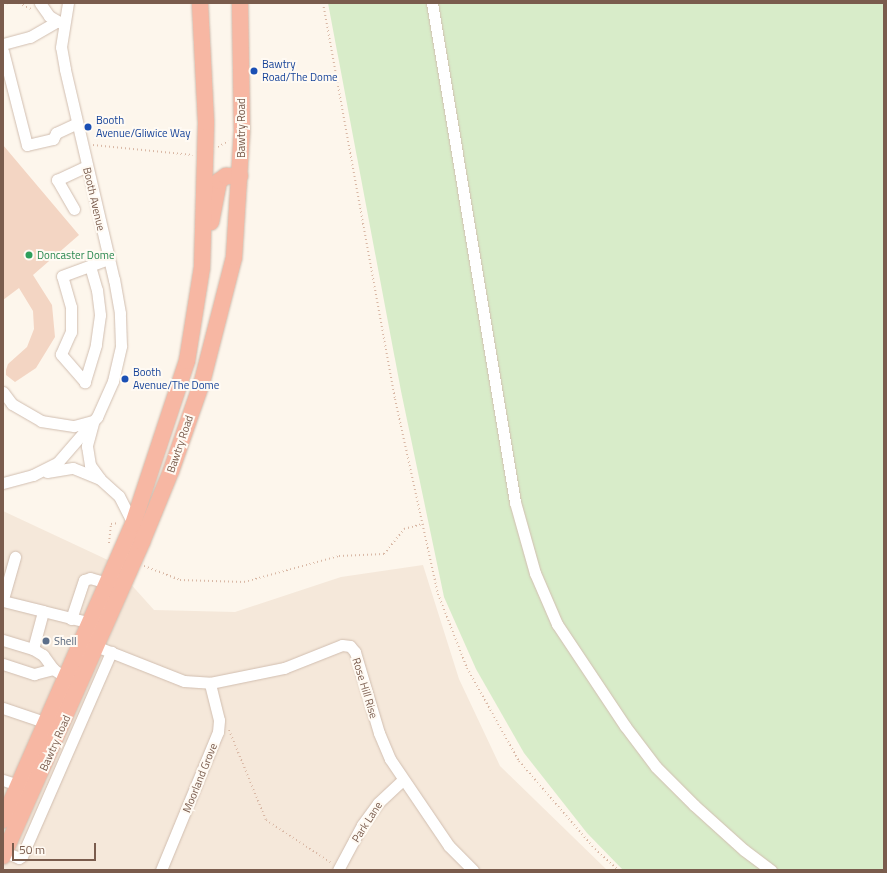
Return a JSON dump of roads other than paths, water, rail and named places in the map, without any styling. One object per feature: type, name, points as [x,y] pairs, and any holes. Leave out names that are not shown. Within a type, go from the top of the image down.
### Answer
[{"type":"highway","name":"Bawtry Road","points":[[3,820],[67,678],[133,524],[188,361],[202,267],[205,156],[200,3]]},
{"type":"highway","name":"Bawtry Road","points":[[4,854],[104,650],[142,542],[171,471],[202,382],[234,257],[242,131],[240,3]]},
{"type":"highway","points":[[202,267],[220,181],[232,174],[240,176]]},
{"type":"street","points":[[3,44],[30,37],[60,23],[40,3]]},
{"type":"street","name":"Booth Avenue","points":[[3,483],[33,475],[58,462],[94,420],[106,399],[121,346],[120,313],[61,47],[60,23],[68,3]]},
{"type":"street","points":[[432,3],[515,502],[535,573],[557,624],[625,726],[656,767],[694,805],[744,850],[771,870]]},
{"type":"street","points":[[3,51],[27,146],[53,139],[56,133],[78,123]]},
{"type":"street","points":[[74,209],[57,180],[87,166]]},
{"type":"street","points":[[90,266],[97,290],[100,315],[96,345],[86,382],[61,354],[71,332],[71,307],[62,276],[108,259]]},
{"type":"street","points":[[5,398],[41,420],[74,426],[94,420]]},
{"type":"street","points":[[94,420],[87,446],[90,465],[100,479],[119,496],[142,542]]},
{"type":"street","points":[[33,475],[62,468],[73,468],[100,479]]},
{"type":"street","points":[[15,557],[3,600],[91,623]]},
{"type":"street","points":[[71,619],[84,580],[90,578],[108,583]]},
{"type":"street","points":[[33,649],[43,611]]},
{"type":"street","points":[[3,640],[33,649],[43,656],[52,669],[67,678]]},
{"type":"street","name":"Rose Hill Rise","points":[[104,650],[184,681],[210,683],[284,668],[342,645],[350,646],[355,652],[379,733],[403,780],[449,846],[473,870]]},
{"type":"street","points":[[3,664],[34,674],[43,674],[52,669]]},
{"type":"street","name":"Moorland Grove","points":[[161,870],[204,771],[218,732],[219,720],[210,683]]},
{"type":"street","points":[[3,708],[47,723]]},
{"type":"street","points":[[3,780],[18,785]]},
{"type":"street","name":"Park Lane","points":[[339,869],[378,803],[403,780]]},
{"type":"place","name":"Bawtry Road/The Dome","points":[[254,71]]},
{"type":"place","name":"Booth Avenue/Gliwice Way","points":[[88,127]]},
{"type":"place","name":"Doncaster Dome","points":[[29,255]]},
{"type":"place","name":"Booth Avenue/The Dome","points":[[125,379]]},
{"type":"place","name":"Shell","points":[[46,641]]}]
